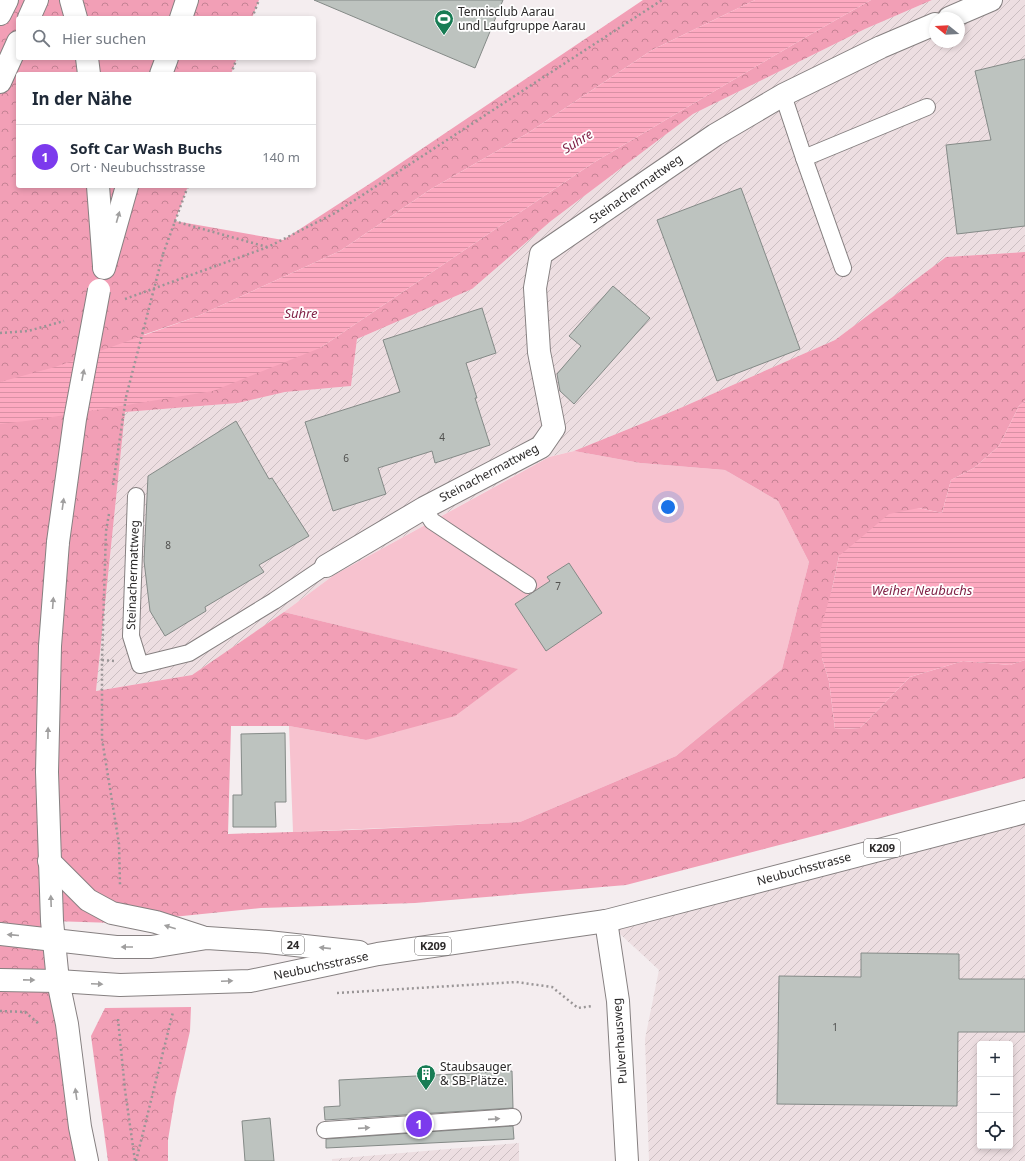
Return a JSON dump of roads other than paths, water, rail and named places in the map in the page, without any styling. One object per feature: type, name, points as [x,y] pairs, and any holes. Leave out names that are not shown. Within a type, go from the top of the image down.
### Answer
[{"type":"main road","points":[[0,14],[7,0]]},
{"type":"main road","points":[[30,16],[37,0]]},
{"type":"main road","points":[[71,0],[75,16]]},
{"type":"main road","points":[[181,16],[187,0]]},
{"type":"main road","points":[[963,12],[991,0]]},
{"type":"main road","name":"Steinachermattweg","points":[[326,566],[424,508],[541,447],[554,428],[539,352],[535,288],[541,254],[715,135],[783,95],[881,47],[929,27]]},
{"type":"main road","points":[[0,82],[16,46]]},
{"type":"main road","points":[[87,60],[89,72]]},
{"type":"main road","points":[[162,72],[165,60]]},
{"type":"main road","points":[[98,188],[104,268]]},
{"type":"main road","points":[[87,1161],[80,1127],[67,1024],[58,981],[52,921],[47,772],[50,646],[58,542],[75,418],[99,290],[126,188]]},
{"type":"main road","name":"Neubuchsstrasse","points":[[606,922],[1025,812]]},
{"type":"main road","points":[[49,861],[88,900],[112,913],[156,922],[207,938]]},
{"type":"main road","name":"K209","points":[[378,954],[606,922]]},
{"type":"main road","name":"Pulverhausweg","points":[[606,922],[618,1001],[627,1161]]},
{"type":"main road","name":"24","points":[[0,934],[54,939]]},
{"type":"main road","name":"Neubuchsstrasse","points":[[54,939],[116,947],[150,947],[207,938],[268,942],[378,954]]},
{"type":"main road","name":"Neubuchsstrasse","points":[[0,980],[58,981],[120,985],[250,981],[378,954]]},
{"type":"lane","points":[[783,95],[843,268]]},
{"type":"lane","points":[[804,158],[928,107]]},
{"type":"lane","name":"Steinachermattweg","points":[[136,496],[131,636],[140,665],[189,653],[274,601],[326,566]]},
{"type":"lane","points":[[424,508],[432,521],[528,585]]},
{"type":"lane","points":[[325,1130],[513,1117]]},
{"type":"water","name":"Suhre","points":[[755,0],[871,0],[593,163],[320,348],[213,391],[34,420],[0,424],[0,382],[55,367],[198,316],[340,251],[431,189],[528,133],[652,50]]},
{"type":"water","name":"Weiher Neubuchs","points":[[1025,401],[1025,660],[1010,665],[963,661],[910,677],[860,728],[835,729],[829,681],[822,658],[820,631],[832,589],[839,556],[889,514],[919,508],[942,513],[951,480],[974,468],[999,446],[1019,406]]},
{"type":"place","name":"Tennisclub Aarau und Laufgruppe Aarau","points":[[444,36]]},
{"type":"place","name":"Staubsauger & SB-Plätze.","points":[[426,1091]]},
{"type":"place","name":"Soft Car Wash Buchs","points":[[419,1124]]}]
